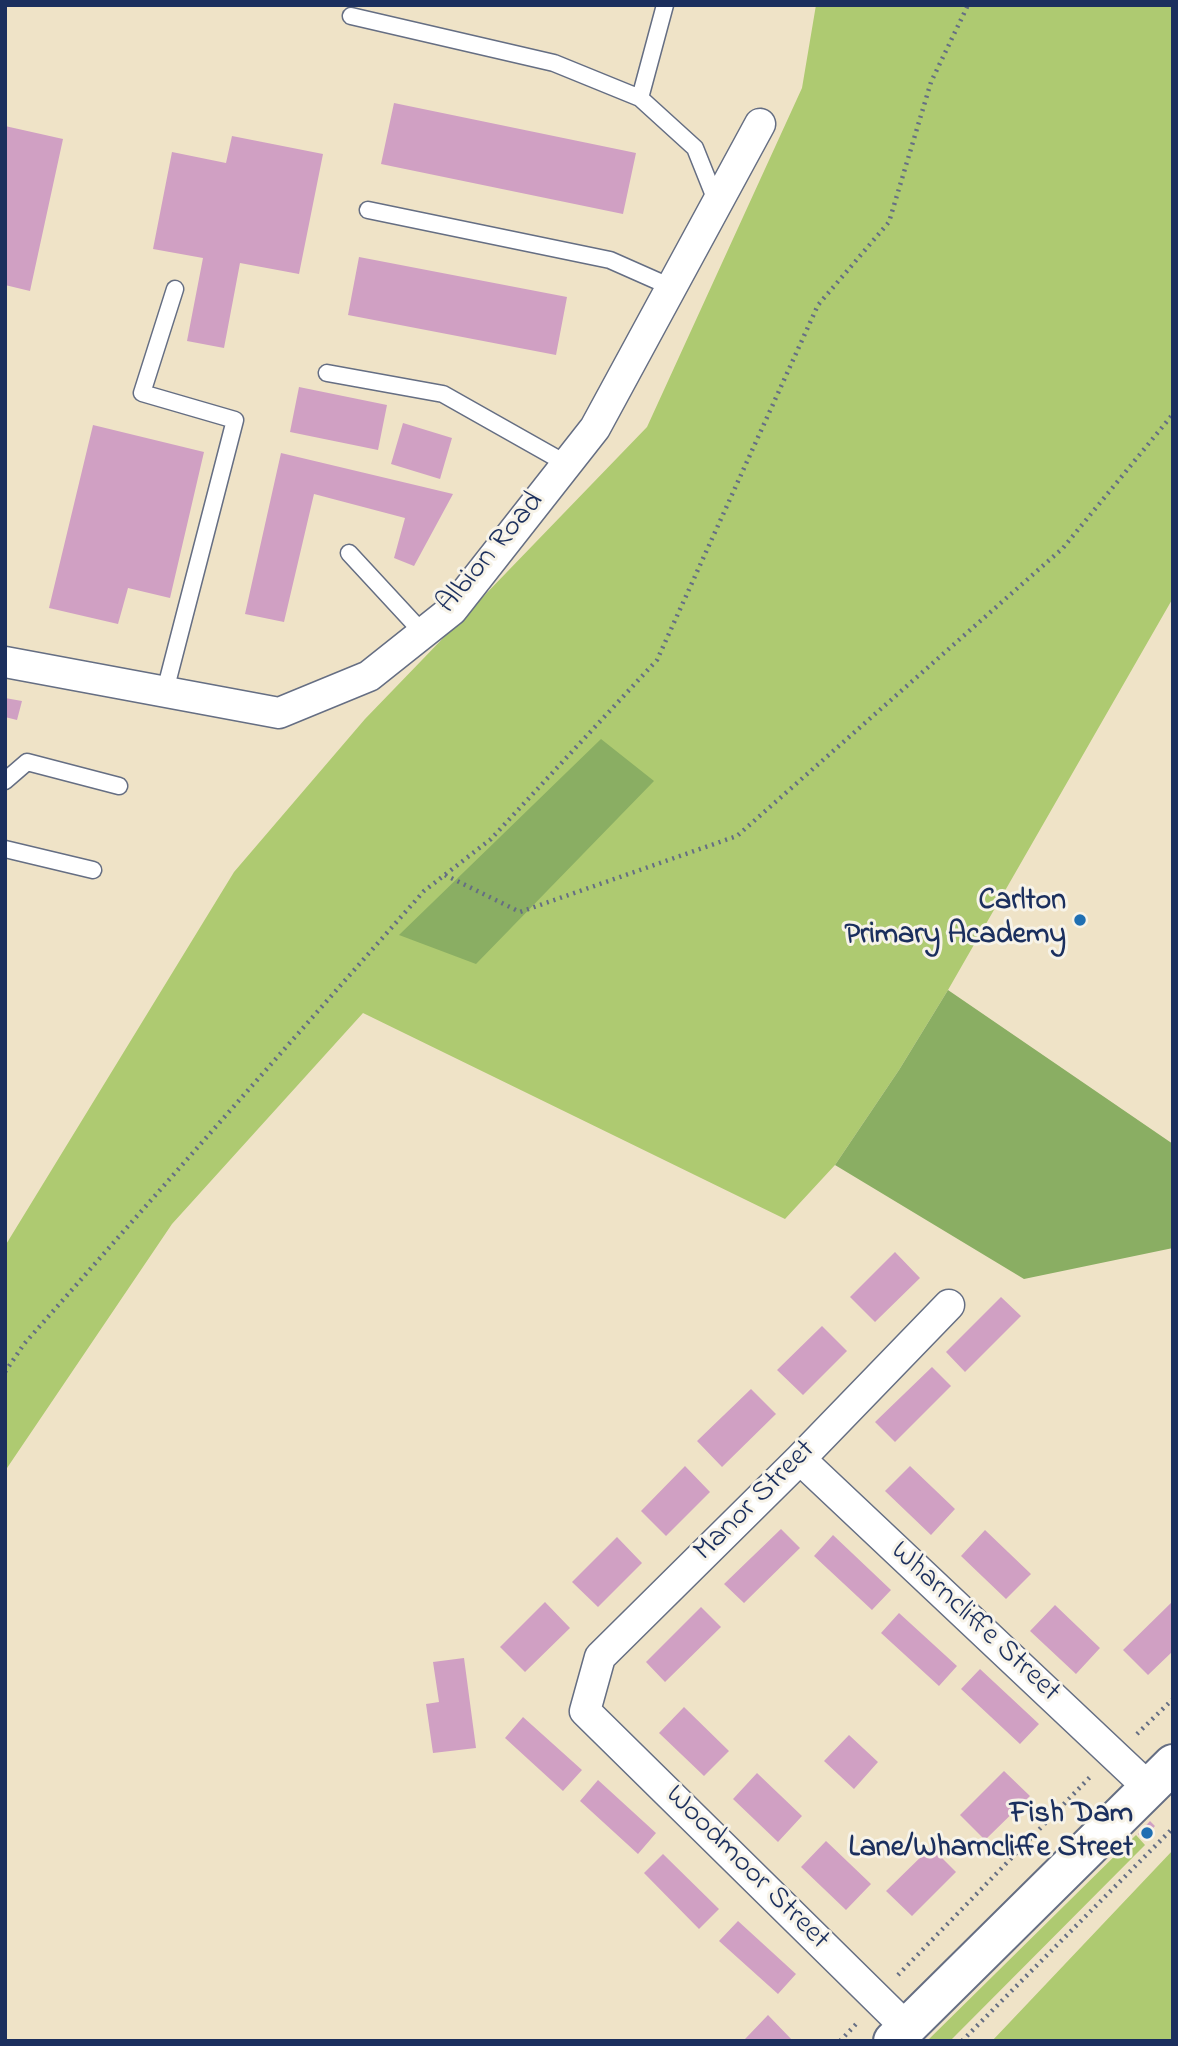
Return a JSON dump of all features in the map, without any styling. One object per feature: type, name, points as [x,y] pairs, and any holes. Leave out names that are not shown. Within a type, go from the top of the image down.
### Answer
[{"type":"street","name":"Albion Road","points":[[5,662],[279,713],[369,676],[452,610],[595,428],[760,124]]},
{"type":"street","name":"Manor Street","points":[[585,1711],[600,1657],[800,1459],[949,1305]]},
{"type":"street","name":"Wharncliffe Street","points":[[800,1459],[1113,1754],[1161,1776]]},
{"type":"street","name":"Woodmoor Street","points":[[585,1711],[876,1998],[900,2034]]},
{"type":"street","points":[[900,2034],[1161,1776]]},
{"type":"lane","points":[[640,98],[665,5]]},
{"type":"lane","points":[[351,16],[554,63],[640,98],[695,148],[717,203]]},
{"type":"lane","points":[[368,210],[610,260],[671,287]]},
{"type":"lane","points":[[165,691],[235,420],[142,393],[175,289]]},
{"type":"lane","points":[[327,373],[443,394],[567,464]]},
{"type":"lane","points":[[349,553],[423,633]]},
{"type":"lane","points":[[5,781],[27,762],[119,786]]},
{"type":"lane","points":[[5,849],[93,870]]},
{"type":"path","points":[[5,1372],[23,1344],[424,891],[491,839],[657,660],[818,304],[889,222],[931,82],[968,5]]},
{"type":"path","points":[[445,875],[520,912],[737,836],[1063,548],[1173,414]]},
{"type":"path","points":[[876,1998],[1113,1754],[1173,1699]]},
{"type":"path","points":[[962,2041],[1173,1828]]},
{"type":"green space","points":[[816,5],[1173,5],[1173,598],[948,990],[899,1070],[835,1165],[785,1219],[363,1013],[172,1224],[5,1471],[5,1246],[234,872],[365,719],[647,427],[802,88]]},
{"type":"green space","points":[[601,739],[654,781],[476,964],[399,935]]},
{"type":"green space","points":[[948,990],[1173,1144],[1173,1248],[1024,1279],[835,1165],[899,1070]]},
{"type":"green space","points":[[1136,1835],[1145,1845],[950,2041],[927,2041]]},
{"type":"green space","points":[[1173,1850],[1173,2041],[992,2041]]},
{"type":"building","points":[[394,103],[636,153],[623,214],[381,164]]},
{"type":"building","points":[[5,126],[63,139],[30,291],[5,285]]},
{"type":"building","points":[[232,136],[323,154],[299,274],[240,263],[224,348],[187,341],[203,258],[153,249],[172,152],[226,163]]},
{"type":"building","points":[[359,257],[567,297],[556,355],[348,315]]},
{"type":"building","points":[[299,387],[387,405],[378,450],[290,432]]},
{"type":"building","points":[[403,423],[452,438],[440,479],[391,464]]},
{"type":"building","points":[[93,425],[204,452],[170,598],[128,588],[118,624],[49,608]]},
{"type":"building","points":[[281,453],[453,494],[414,566],[394,558],[405,518],[314,494],[284,622],[245,614]]},
{"type":"building","points":[[5,698],[22,701],[17,720],[5,717]]},
{"type":"building","points":[[895,1252],[920,1278],[875,1322],[850,1297]]},
{"type":"building","points":[[1001,1297],[1021,1316],[965,1372],[946,1352]]},
{"type":"building","points":[[822,1326],[847,1351],[803,1395],[777,1370]]},
{"type":"building","points":[[932,1367],[951,1386],[895,1442],[875,1422]]},
{"type":"building","points":[[751,1389],[776,1414],[722,1467],[697,1441]]},
{"type":"building","points":[[685,1466],[710,1492],[666,1536],[641,1511]]},
{"type":"building","points":[[910,1466],[955,1509],[931,1535],[885,1491]]},
{"type":"building","points":[[781,1529],[800,1548],[744,1603],[724,1584]]},
{"type":"building","points":[[985,1530],[1031,1574],[1006,1599],[961,1556]]},
{"type":"building","points":[[833,1535],[891,1590],[872,1610],[814,1556]]},
{"type":"building","points":[[617,1537],[642,1563],[598,1607],[572,1582]]},
{"type":"building","points":[[1173,1601],[1173,1651],[1148,1675],[1123,1650]]},
{"type":"building","points":[[545,1602],[570,1628],[525,1672],[500,1647]]},
{"type":"building","points":[[1055,1605],[1100,1648],[1076,1674],[1030,1631]]},
{"type":"building","points":[[701,1607],[721,1627],[665,1682],[646,1662]]},
{"type":"building","points":[[899,1613],[957,1666],[939,1686],[881,1633]]},
{"type":"building","points":[[464,1658],[476,1748],[433,1753],[426,1704],[439,1702],[433,1662]]},
{"type":"building","points":[[980,1669],[1039,1724],[1020,1744],[961,1689]]},
{"type":"building","points":[[684,1707],[729,1751],[704,1776],[659,1733]]},
{"type":"building","points":[[523,1717],[582,1770],[563,1791],[505,1738]]},
{"type":"building","points":[[849,1735],[878,1762],[854,1789],[824,1761]]},
{"type":"building","points":[[1004,1771],[1030,1796],[985,1840],[960,1815]]},
{"type":"building","points":[[757,1773],[802,1816],[778,1842],[733,1799]]},
{"type":"building","points":[[598,1780],[656,1833],[638,1854],[580,1801]]},
{"type":"building","points":[[1150,1821],[1155,1826],[1143,1839],[1138,1834]]},
{"type":"building","points":[[826,1841],[871,1884],[846,1910],[801,1867]]},
{"type":"building","points":[[931,1847],[956,1872],[912,1916],[886,1891]]},
{"type":"building","points":[[663,1854],[719,1909],[699,1929],[644,1873]]},
{"type":"building","points":[[738,1921],[796,1974],[778,1994],[719,1941]]},
{"type":"building","points":[[768,2015],[793,2041],[743,2041]]},
{"type":"place","name":"Carlton Primary Academy","points":[[1080,920]]},
{"type":"place","name":"Fish Dam Lane/Wharncliffe Street","points":[[1147,1833]]}]
